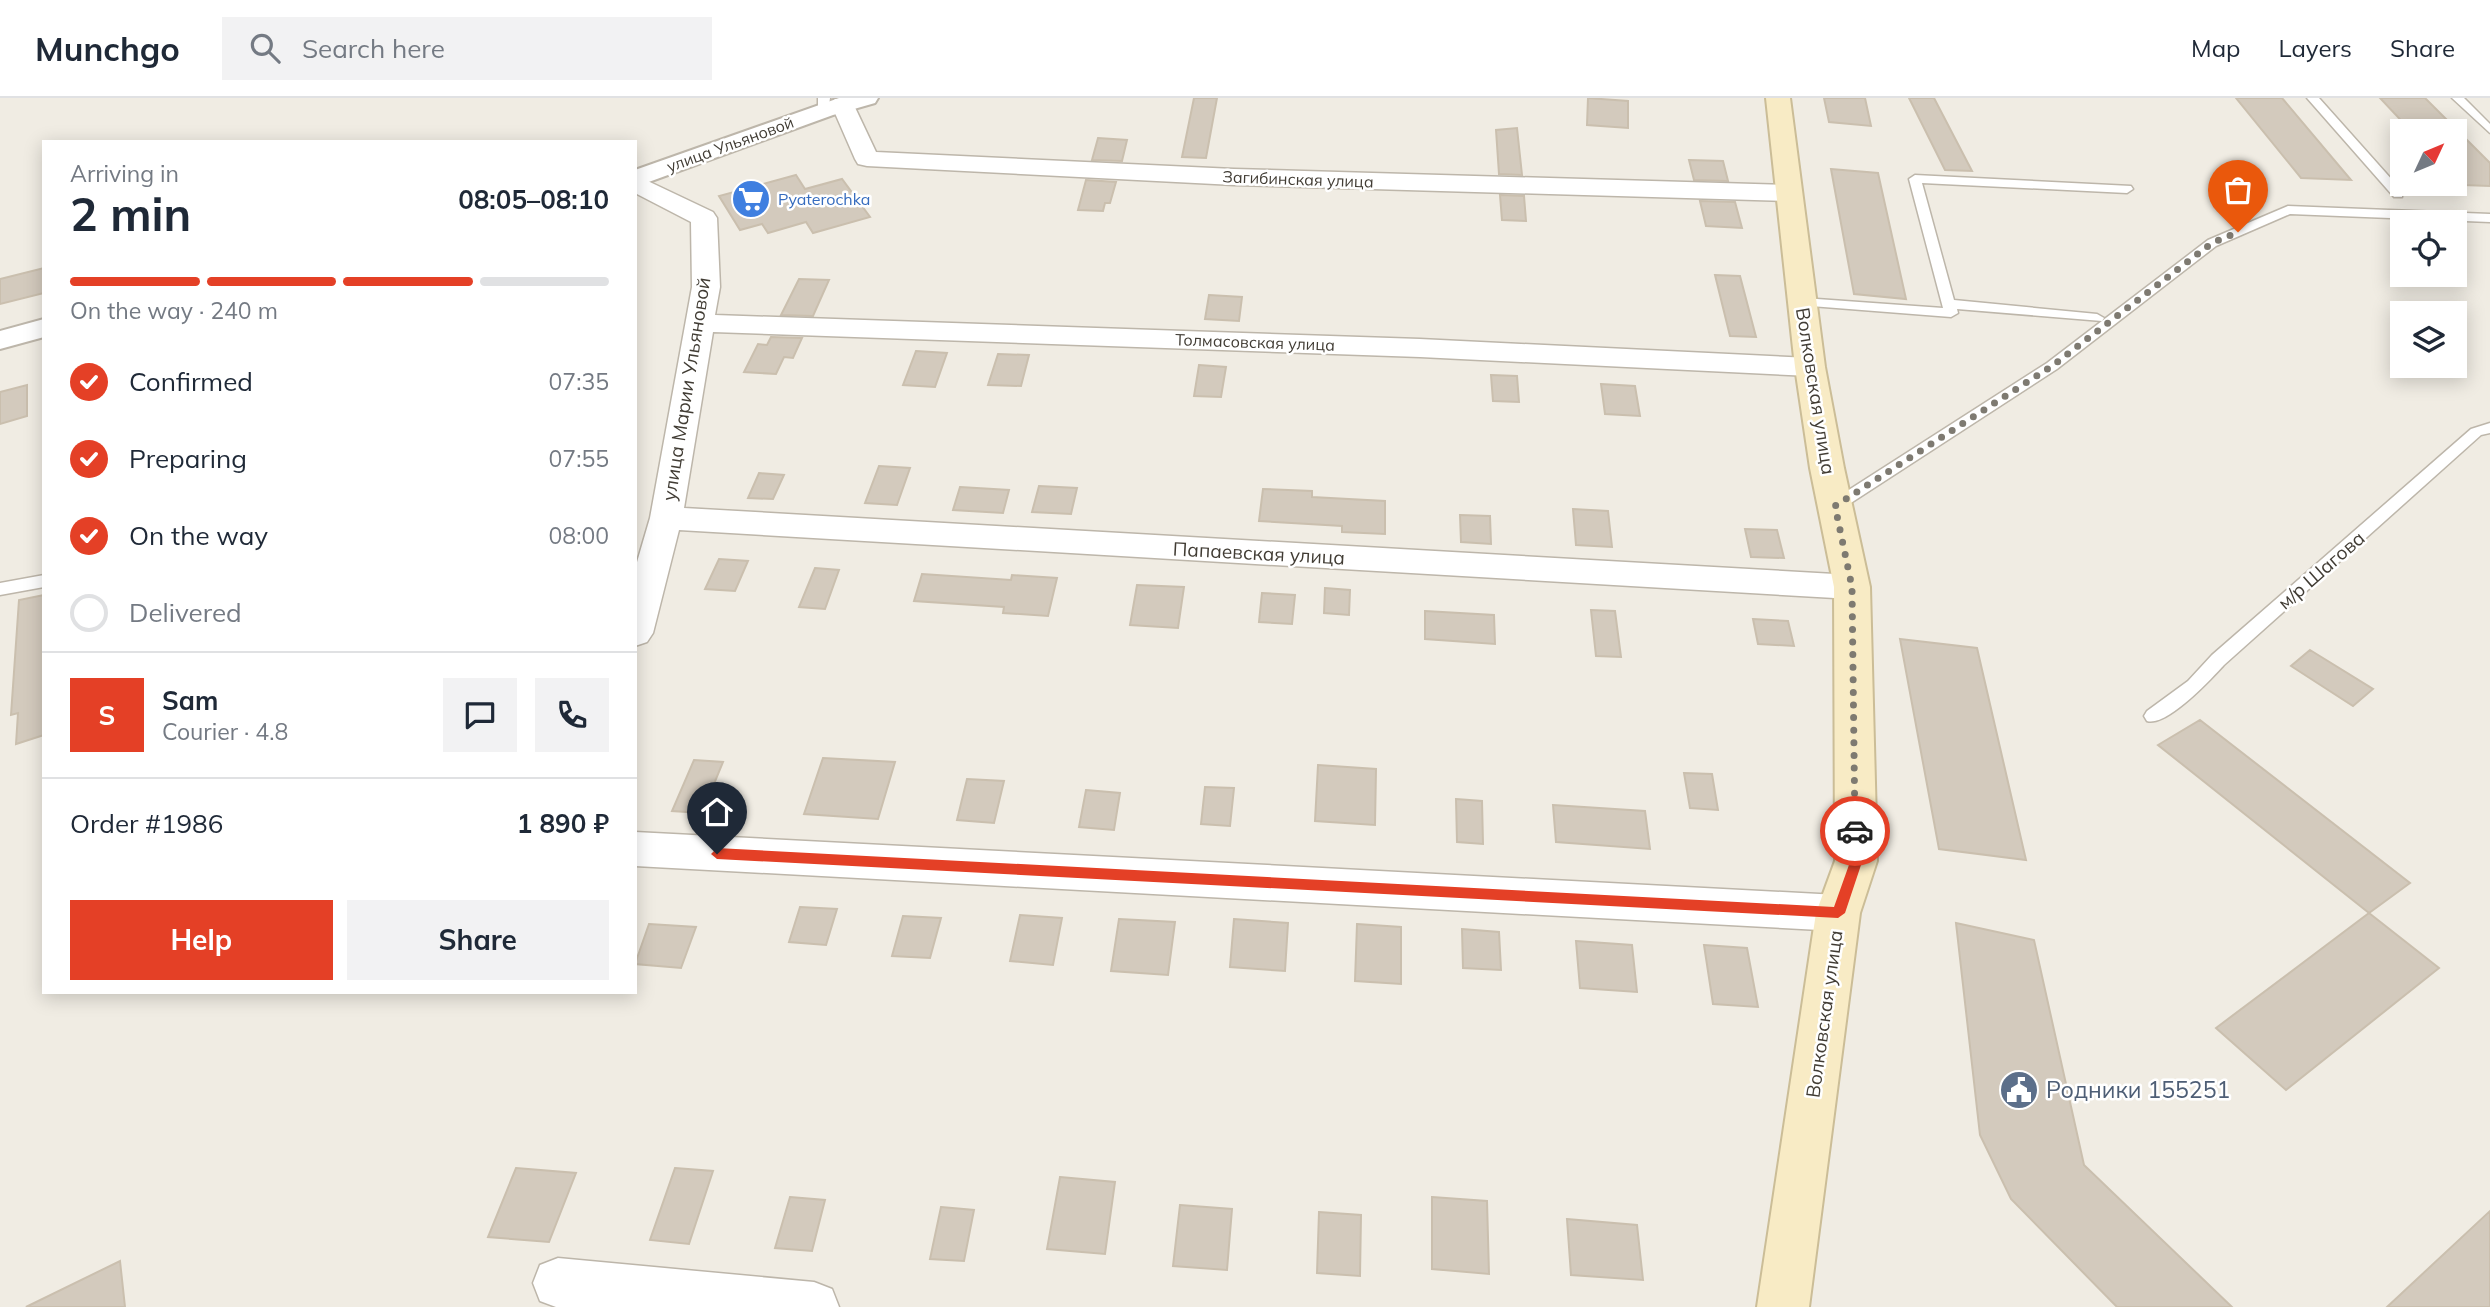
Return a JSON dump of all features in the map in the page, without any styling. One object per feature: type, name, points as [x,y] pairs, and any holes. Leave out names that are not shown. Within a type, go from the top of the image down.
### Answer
[{"type":"main road","name":"Волковская улица","points":[[1778,98],[1810,367],[1852,587],[1856,862],[1838,913],[1783,1307]]},
{"type":"street","name":"Загибинская улица","points":[[839,102],[867,159],[1234,177],[1789,192]]},
{"type":"street","name":"улица Ульяновой","points":[[637,180],[839,102]]},
{"type":"street","name":"улица Марии Ульяновой","points":[[637,182],[704,218],[706,287],[666,518],[637,626]]},
{"type":"street","name":"Толмасовская улица","points":[[700,323],[1407,348],[1810,367]]},
{"type":"street","points":[[0,340],[42,329]]},
{"type":"street","name":"Папаевская улица","points":[[666,518],[1852,587]]},
{"type":"street","points":[[637,849],[1838,913]]},
{"type":"street","points":[[558,1283],[814,1307]]},
{"type":"lane","points":[[2313,98],[2390,185]]},
{"type":"lane","points":[[2458,98],[2490,130]]},
{"type":"lane","points":[[1803,302],[1951,313],[1916,179],[2127,189]]},
{"type":"lane","points":[[1835,506],[2052,366],[2212,243],[2288,210],[2490,218]]},
{"type":"lane","points":[[1949,304],[2097,318]]},
{"type":"lane","name":"м/р Шагова","points":[[2153,716],[2194,686],[2218,660],[2476,432],[2490,428]]},
{"type":"lane","points":[[0,589],[42,580]]},
{"type":"building","points":[[1194,98],[1217,98],[1206,158],[1182,157]]},
{"type":"building","points":[[1588,98],[1628,101],[1628,128],[1587,125]]},
{"type":"building","points":[[1824,98],[1865,98],[1871,126],[1829,122]]},
{"type":"building","points":[[1909,98],[1934,98],[1972,171],[1945,170]]},
{"type":"building","points":[[2236,98],[2282,98],[2351,180],[2301,178]]},
{"type":"building","points":[[2380,98],[2425,98],[2446,119],[2400,119]]},
{"type":"building","points":[[1517,128],[1522,175],[1499,174],[1496,130]]},
{"type":"building","points":[[1098,138],[1127,140],[1122,161],[1092,160]]},
{"type":"building","points":[[2468,141],[2490,163],[2490,186],[2468,185]]},
{"type":"building","points":[[1689,160],[1723,161],[1728,181],[1694,180]]},
{"type":"building","points":[[1831,169],[1878,173],[1906,299],[1854,294]]},
{"type":"building","points":[[796,175],[805,189],[842,179],[870,217],[813,233],[806,222],[768,233],[762,224],[740,230],[719,196]]},
{"type":"building","points":[[1086,180],[1116,182],[1110,203],[1105,203],[1103,211],[1078,210]]},
{"type":"building","points":[[1500,195],[1524,196],[1526,221],[1502,220]]},
{"type":"building","points":[[1700,201],[1735,202],[1742,228],[1706,226]]},
{"type":"building","points":[[42,268],[42,294],[0,304],[0,279]]},
{"type":"building","points":[[1715,275],[1740,276],[1756,337],[1730,336]]},
{"type":"building","points":[[799,279],[829,280],[813,316],[781,315]]},
{"type":"building","points":[[1209,295],[1242,297],[1239,321],[1205,319]]},
{"type":"building","points":[[771,337],[802,338],[793,358],[784,357],[776,374],[744,372],[758,344],[767,345]]},
{"type":"building","points":[[916,351],[947,353],[935,387],[903,385]]},
{"type":"building","points":[[998,354],[1029,355],[1021,386],[988,385]]},
{"type":"building","points":[[1199,365],[1226,367],[1221,397],[1194,396]]},
{"type":"building","points":[[1491,375],[1517,376],[1519,402],[1493,401]]},
{"type":"building","points":[[1601,384],[1635,386],[1640,416],[1605,414]]},
{"type":"building","points":[[27,385],[27,416],[0,424],[0,392]]},
{"type":"building","points":[[879,466],[910,468],[897,505],[865,503]]},
{"type":"building","points":[[759,473],[784,475],[773,499],[748,498]]},
{"type":"building","points":[[1039,486],[1077,488],[1071,514],[1032,512]]},
{"type":"building","points":[[960,487],[1009,490],[1003,513],[953,510]]},
{"type":"building","points":[[1263,489],[1312,491],[1312,497],[1385,501],[1385,534],[1342,532],[1342,526],[1259,521]]},
{"type":"building","points":[[1573,509],[1608,511],[1612,547],[1576,545]]},
{"type":"building","points":[[1460,515],[1490,516],[1491,544],[1461,542]]},
{"type":"building","points":[[1745,529],[1777,530],[1784,558],[1751,557]]},
{"type":"building","points":[[719,559],[748,561],[735,591],[705,589]]},
{"type":"building","points":[[815,568],[839,570],[825,609],[799,607]]},
{"type":"building","points":[[922,574],[1011,580],[1012,575],[1057,578],[1048,616],[1003,613],[1004,607],[914,601]]},
{"type":"building","points":[[1137,585],[1184,587],[1178,628],[1130,625]]},
{"type":"building","points":[[1325,588],[1350,590],[1349,615],[1324,613]]},
{"type":"building","points":[[1262,593],[1295,595],[1292,624],[1259,622]]},
{"type":"building","points":[[42,595],[42,736],[16,744],[18,713],[11,715],[19,600]]},
{"type":"building","points":[[1591,610],[1615,611],[1621,657],[1596,656]]},
{"type":"building","points":[[1425,611],[1494,615],[1495,644],[1425,639]]},
{"type":"building","points":[[1753,619],[1788,621],[1794,646],[1758,644]]},
{"type":"building","points":[[1900,639],[1977,648],[2026,860],[1939,849]]},
{"type":"building","points":[[2310,650],[2373,689],[2353,706],[2291,666]]},
{"type":"building","points":[[2200,720],[2410,883],[2369,913],[2158,745]]},
{"type":"building","points":[[823,758],[895,762],[878,819],[804,814]]},
{"type":"building","points":[[694,760],[723,762],[702,813],[672,811]]},
{"type":"building","points":[[1318,765],[1376,769],[1375,825],[1315,821]]},
{"type":"building","points":[[1684,773],[1712,774],[1718,810],[1690,808]]},
{"type":"building","points":[[967,779],[1004,781],[994,823],[957,820]]},
{"type":"building","points":[[1205,787],[1234,788],[1230,826],[1201,824]]},
{"type":"building","points":[[1086,790],[1120,793],[1114,830],[1079,827]]},
{"type":"building","points":[[1456,799],[1482,801],[1483,844],[1457,842]]},
{"type":"building","points":[[1553,805],[1645,811],[1650,849],[1556,842]]},
{"type":"building","points":[[800,907],[837,909],[826,945],[789,942]]},
{"type":"building","points":[[2369,913],[2439,968],[2286,1090],[2216,1028]]},
{"type":"building","points":[[1020,915],[1062,918],[1053,965],[1010,961]]},
{"type":"building","points":[[903,916],[941,918],[930,958],[892,956]]},
{"type":"building","points":[[1119,919],[1175,922],[1168,975],[1111,971]]},
{"type":"building","points":[[1234,919],[1288,923],[1285,971],[1230,967]]},
{"type":"building","points":[[1956,923],[2034,940],[2084,1165],[2232,1307],[2117,1307],[2011,1199],[1980,1135]]},
{"type":"building","points":[[649,924],[696,927],[681,968],[637,964]]},
{"type":"building","points":[[1357,924],[1401,927],[1401,984],[1355,981]]},
{"type":"building","points":[[1462,929],[1499,932],[1501,970],[1463,968]]},
{"type":"building","points":[[1576,941],[1632,945],[1637,992],[1580,988]]},
{"type":"building","points":[[1704,945],[1747,948],[1758,1007],[1713,1004]]},
{"type":"building","points":[[516,1168],[576,1173],[549,1242],[488,1237]]},
{"type":"building","points":[[675,1168],[713,1171],[689,1244],[650,1240]]},
{"type":"building","points":[[1060,1177],[1115,1182],[1105,1254],[1047,1249]]},
{"type":"building","points":[[790,1197],[825,1200],[812,1251],[775,1248]]},
{"type":"building","points":[[1432,1197],[1487,1201],[1489,1274],[1432,1269]]},
{"type":"building","points":[[1180,1205],[1232,1209],[1227,1270],[1173,1266]]},
{"type":"building","points":[[941,1207],[974,1210],[964,1261],[930,1259]]},
{"type":"building","points":[[2490,1211],[2490,1307],[2387,1307]]},
{"type":"building","points":[[1319,1212],[1361,1215],[1360,1276],[1317,1273]]},
{"type":"building","points":[[1567,1219],[1637,1225],[1643,1280],[1571,1275]]},
{"type":"building","points":[[120,1261],[125,1307],[26,1307]]},
{"type":"way so far","points":[[1855,831],[1852,587],[1835,506],[2052,366],[2212,243],[2238,232]]},
{"type":"place","name":"Pyaterochka","points":[[751,199]]},
{"type":"place","name":"Родники 155251","points":[[2019,1090]]},
{"type":"route","points":[[717,854],[1838,913],[1856,862],[1855,831]]}]
